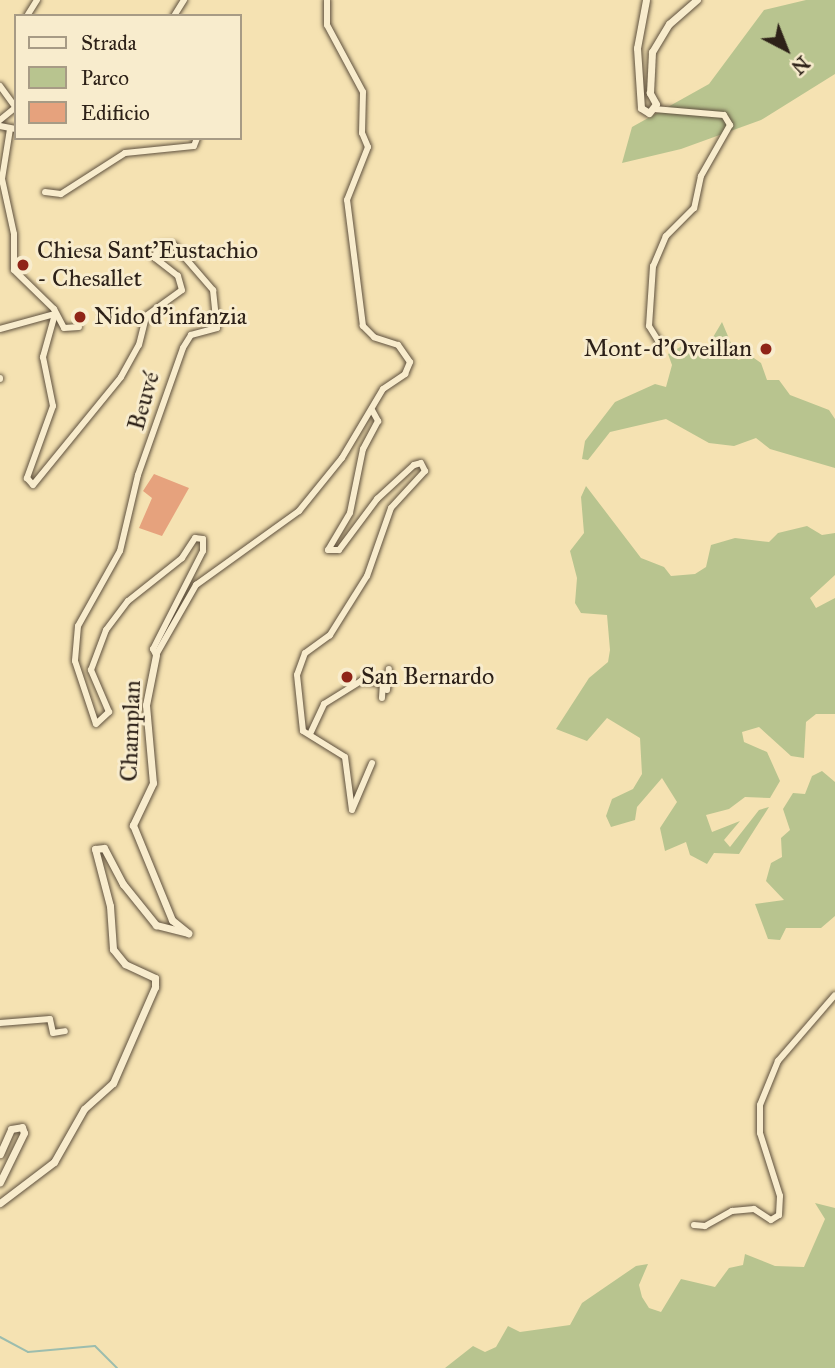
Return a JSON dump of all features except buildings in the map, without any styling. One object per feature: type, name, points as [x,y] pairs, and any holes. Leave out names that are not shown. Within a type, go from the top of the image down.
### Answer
[{"type":"street","points":[[156,655],[196,585],[299,511],[410,362],[398,345],[374,337],[363,326],[347,200],[368,146],[362,133],[363,92],[327,25],[327,0]]},
{"type":"street","points":[[646,0],[637,48],[639,99],[644,112],[654,109],[724,115],[730,125],[701,177],[694,208],[666,236],[653,265],[649,326],[659,342]]},
{"type":"street","points":[[654,109],[652,51],[669,24],[697,0]]},
{"type":"street","points":[[0,86],[14,104]]},
{"type":"street","points":[[14,109],[0,123],[13,129],[2,179],[14,234],[12,262],[64,328],[79,327]]},
{"type":"street","points":[[45,192],[61,194],[125,153],[194,146],[196,140]]},
{"type":"street","name":"Beuvé","points":[[55,314],[43,357],[53,406],[27,478],[30,485],[109,395],[136,352],[146,316],[182,290],[177,275],[155,258],[158,246],[174,245],[214,290],[217,328],[191,335],[183,348],[138,475],[120,551],[78,626],[75,662],[96,723],[109,712],[91,670],[114,615],[182,558],[195,538],[203,539],[203,551],[153,649],[156,655]]},
{"type":"street","points":[[0,328],[55,314]]},
{"type":"street","points":[[372,410],[378,421],[362,449],[347,522],[328,550],[339,550],[377,499],[414,466],[421,463],[425,471],[391,508],[367,576],[337,626],[298,664],[303,731],[311,732],[345,757],[352,810],[372,763]]},
{"type":"street","name":"Champlan","points":[[0,1203],[54,1162],[84,1108],[123,1068],[155,987],[155,978],[125,964],[113,949],[110,906],[94,852],[104,848],[156,925],[187,935],[172,920],[139,846],[135,815],[153,783],[146,705],[156,655]]},
{"type":"street","points":[[311,732],[324,704],[361,681],[383,682],[382,698],[389,669]]},
{"type":"street","points":[[694,1224],[705,1226],[732,1211],[754,1209],[767,1220],[779,1215],[780,1196],[760,1133],[760,1105],[778,1061],[835,995]]},
{"type":"street","points":[[0,1023],[50,1019],[53,1033],[65,1031]]},
{"type":"street","points":[[0,1154],[11,1129],[22,1127],[24,1133],[0,1182]]},
{"type":"green space","points":[[806,0],[835,0],[835,74],[761,120],[681,149],[622,163],[632,127],[709,84],[764,10]]},
{"type":"green space","points":[[722,322],[738,360],[751,356],[761,363],[767,380],[779,380],[790,395],[829,410],[835,419],[835,468],[770,449],[756,438],[734,446],[709,443],[666,419],[610,432],[588,460],[582,459],[585,441],[615,402],[655,384],[666,387],[672,365],[668,354],[689,342],[706,349]]},
{"type":"green space","points":[[586,486],[641,558],[664,567],[671,576],[695,574],[706,567],[711,545],[735,538],[769,542],[778,533],[807,526],[822,535],[835,533],[835,575],[810,598],[816,608],[835,598],[835,714],[816,714],[806,722],[804,758],[791,756],[759,727],[742,732],[744,742],[767,752],[780,781],[770,798],[745,797],[729,809],[706,815],[712,832],[740,821],[724,840],[730,847],[759,810],[769,807],[739,854],[714,853],[707,864],[690,855],[686,842],[665,851],[660,828],[677,802],[662,778],[637,807],[635,820],[611,827],[606,816],[612,799],[633,789],[642,774],[640,738],[607,718],[587,741],[556,729],[589,678],[608,662],[610,650],[607,615],[581,613],[575,603],[577,578],[570,551],[584,533],[581,497]]},
{"type":"green space","points":[[822,771],[835,782],[835,916],[821,928],[786,928],[780,940],[768,939],[755,904],[784,900],[766,881],[771,863],[782,857],[781,838],[790,830],[783,809],[793,793],[805,794],[812,776]]},
{"type":"green space","points":[[815,1203],[835,1208],[835,1368],[445,1368],[473,1346],[485,1352],[496,1347],[508,1326],[520,1332],[570,1325],[582,1303],[636,1266],[648,1264],[639,1285],[642,1297],[649,1308],[661,1312],[681,1279],[715,1287],[729,1268],[743,1265],[745,1254],[775,1266],[804,1267],[825,1219]]},
{"type":"waterway","points":[[0,1337],[28,1352],[95,1346],[117,1368]]},
{"type":"place","name":"Chiesa Sant'Eustachio - Chesallet","points":[[23,265]]},
{"type":"place","name":"Nido d'infanzia","points":[[80,317]]},
{"type":"place","name":"Mont-d'Oveillan","points":[[766,349]]},
{"type":"place","name":"San Bernardo","points":[[347,677]]}]
